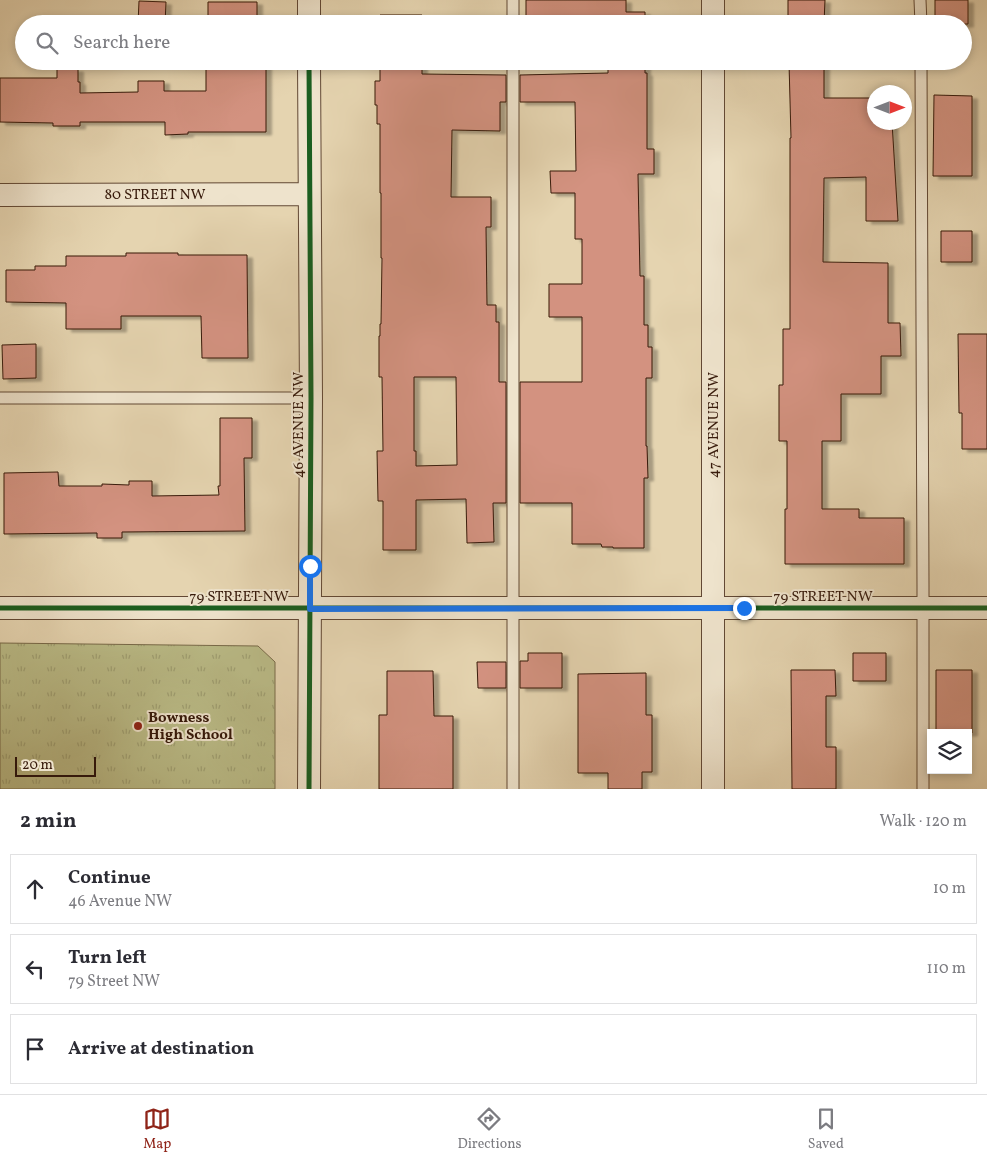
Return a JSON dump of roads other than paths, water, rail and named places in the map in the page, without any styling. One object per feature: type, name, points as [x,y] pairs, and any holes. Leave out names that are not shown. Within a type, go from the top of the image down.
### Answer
[{"type":"street","points":[[309,0],[309,15]]},
{"type":"street","points":[[713,0],[713,15]]},
{"type":"street","name":"46 AVENUE NW","points":[[309,70],[311,398],[309,789]]},
{"type":"street","name":"47 AVENUE NW","points":[[713,70],[714,789]]},
{"type":"street","name":"80 STREET NW","points":[[0,195],[309,194]]},
{"type":"street","name":"79 STREET NW","points":[[0,608],[987,608]]},
{"type":"lane","points":[[512,0],[512,15]]},
{"type":"lane","points":[[920,0],[921,15]]},
{"type":"lane","points":[[513,70],[513,789]]},
{"type":"lane","points":[[921,70],[923,789]]},
{"type":"lane","points":[[0,398],[311,398]]},
{"type":"place","name":"Bowness High School","points":[[138,726]]}]
